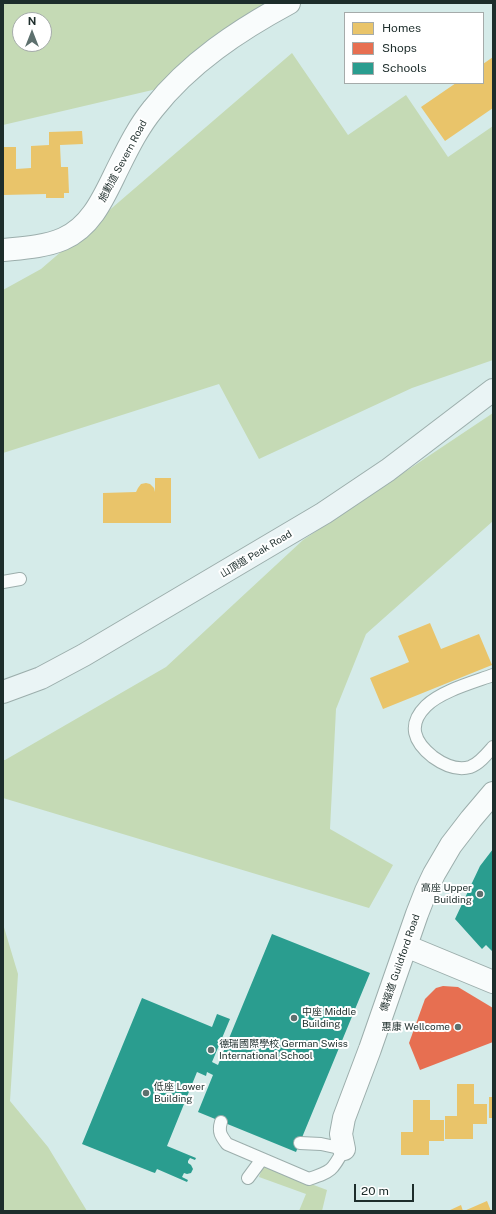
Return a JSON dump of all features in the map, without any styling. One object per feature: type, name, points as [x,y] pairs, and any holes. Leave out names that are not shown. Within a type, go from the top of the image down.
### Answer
[{"type":"main road","name":"山頂道 Peak Road","points":[[3,692],[40,678],[84,656],[324,513],[388,470],[493,390]]},
{"type":"street","name":"施勳道 Severn Road","points":[[3,250],[54,242],[71,235],[83,225],[101,202],[145,119],[165,95],[187,73],[221,45],[246,27],[289,3]]},
{"type":"street","name":"僑福道 Guildford Road","points":[[344,1149],[341,1134],[344,1118],[417,914],[434,874],[451,845],[493,793]]},
{"type":"street","points":[[406,946],[493,982]]},
{"type":"lane","points":[[3,582],[20,579]]},
{"type":"lane","points":[[493,674],[435,699],[420,713],[416,720],[415,736],[422,747],[440,762],[454,768],[469,767],[474,765],[493,747]]},
{"type":"lane","points":[[221,1122],[219,1127],[220,1135],[227,1144],[309,1179],[329,1172],[335,1166],[344,1149],[321,1144],[300,1143]]},
{"type":"lane","points":[[248,1178],[262,1159]]},
{"type":"green space","points":[[3,3],[274,3],[161,88],[3,125]]},
{"type":"green space","points":[[292,53],[348,135],[406,95],[448,157],[493,126],[493,360],[412,388],[259,459],[219,384],[3,453],[3,290],[41,269]]},
{"type":"green space","points":[[493,413],[493,521],[366,634],[336,709],[330,829],[393,865],[369,908],[3,798],[3,760],[166,667],[303,540]]},
{"type":"green space","points":[[3,924],[18,974],[10,1101],[48,1147],[87,1211],[3,1211]]},
{"type":"green space","points":[[263,1166],[327,1190],[322,1211],[299,1211],[306,1194],[259,1177]]},
{"type":"building: Homes","points":[[493,57],[493,108],[445,141],[421,107],[455,84],[484,84],[484,63]]},
{"type":"building: Homes","points":[[82,131],[83,144],[60,145],[61,167],[68,167],[69,193],[64,193],[64,198],[46,198],[46,194],[3,195],[3,147],[16,147],[16,169],[31,168],[31,146],[49,145],[49,132]]},
{"type":"building: Homes","points":[[155,478],[171,478],[171,523],[103,523],[103,493],[136,492],[141,484],[146,483],[150,484],[154,488],[155,492]]},
{"type":"building: Homes","points":[[430,623],[441,649],[479,634],[492,665],[383,709],[370,678],[409,662],[398,636]]},
{"type":"building: Homes","points":[[457,1084],[474,1084],[474,1104],[487,1104],[487,1124],[473,1124],[473,1139],[445,1139],[445,1116],[457,1116]]},
{"type":"building: Homes","points":[[489,1097],[493,1097],[493,1118],[489,1118]]},
{"type":"building: Homes","points":[[413,1100],[430,1100],[430,1120],[444,1120],[444,1141],[429,1141],[429,1155],[401,1155],[401,1132],[413,1132]]},
{"type":"building: Homes","points":[[487,1201],[491,1211],[464,1211]]},
{"type":"building: Homes","points":[[461,1205],[463,1211],[448,1211]]},
{"type":"building: Shops","points":[[443,986],[458,987],[493,1008],[493,1042],[420,1070],[409,1043],[425,999],[436,988]]},
{"type":"building: Schools","name":"高座 Upper Building","points":[[493,849],[493,952],[486,945],[482,949],[455,919],[480,866]]},
{"type":"building: Schools","points":[[272,934],[370,973],[296,1152],[198,1112],[213,1075],[207,1072],[206,1076],[197,1072],[167,1146],[196,1158],[195,1160],[190,1158],[188,1161],[193,1169],[191,1173],[184,1173],[182,1177],[188,1180],[187,1182],[157,1169],[155,1173],[152,1172],[82,1144],[142,998],[212,1027],[217,1014],[230,1019],[212,1062],[218,1065]]},
{"type":"place","name":"高座 Upper Building","points":[[480,894]]},
{"type":"place","name":"中座 Middle Building","points":[[294,1018]]},
{"type":"place","name":"惠康 Wellcome","points":[[458,1027]]},
{"type":"place","name":"德瑞國際學校 German Swiss International School","points":[[211,1050]]},
{"type":"place","name":"低座 Lower Building","points":[[146,1093]]}]
